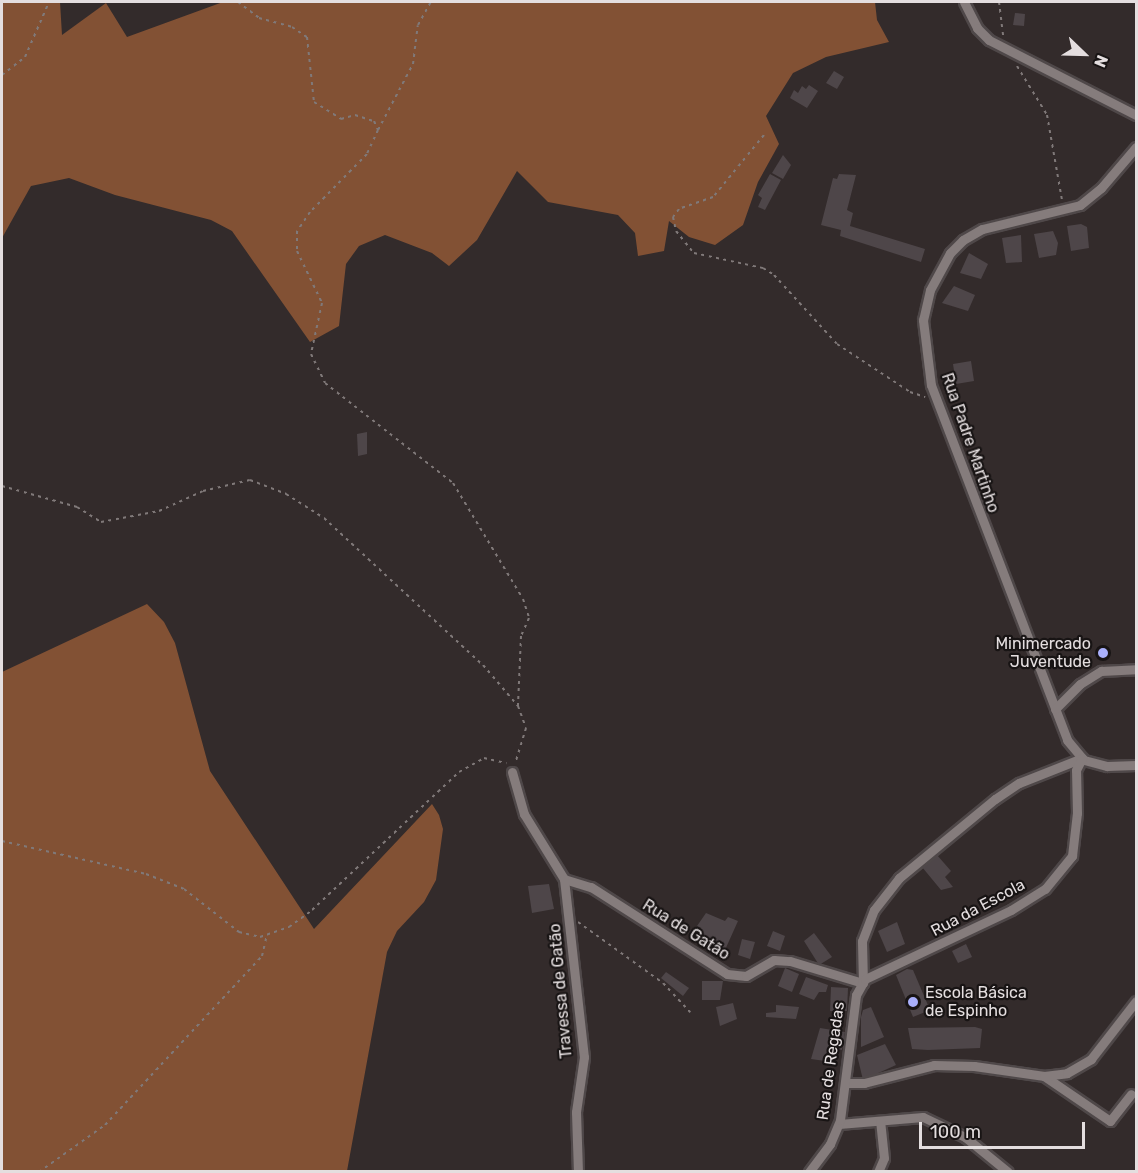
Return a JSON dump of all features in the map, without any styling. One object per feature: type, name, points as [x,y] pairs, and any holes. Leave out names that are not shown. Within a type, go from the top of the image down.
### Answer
[{"type":"street","points":[[964,2],[977,28],[1004,48],[1137,115]]},
{"type":"street","name":"Rua Padre Martinho","points":[[1082,758],[1067,740],[936,400],[923,320],[930,290],[950,253],[963,240],[982,230],[1064,212],[1101,188],[1137,147]]},
{"type":"street","points":[[1055,709],[1080,684],[1101,671],[1137,669]]},
{"type":"street","points":[[863,983],[862,941],[874,910],[899,878],[1003,794],[1019,783],[1082,758],[1107,766],[1137,765]]},
{"type":"street","name":"Rua da Escola","points":[[863,983],[866,979],[1011,910],[1053,881],[1072,856],[1077,813],[1076,770],[1082,758]]},
{"type":"street","points":[[512,772],[524,814],[564,879]]},
{"type":"street","name":"Rua de Gatão","points":[[564,879],[591,887],[727,974],[746,976],[774,960],[790,961],[863,983]]},
{"type":"street","name":"Travessa de Gatão","points":[[564,879],[584,1057],[576,1112],[578,1172]]},
{"type":"street","name":"Rua de Regadas","points":[[809,1172],[830,1144],[839,1124],[856,995],[863,983]]},
{"type":"street","points":[[845,1083],[864,1083],[934,1065],[974,1066],[1044,1076],[1066,1073],[1091,1059],[1137,1001]]},
{"type":"street","points":[[1044,1076],[1110,1121],[1131,1094]]},
{"type":"street","points":[[839,1124],[923,1117],[965,1137],[1008,1172]]},
{"type":"street","points":[[878,1172],[884,1158],[880,1121]]},
{"type":"path","points":[[2,75],[25,57],[49,2]]},
{"type":"path","points":[[238,2],[259,18],[292,27],[307,37],[314,102],[341,118],[355,115],[374,121],[378,130]]},
{"type":"path","points":[[431,2],[418,25],[413,64],[367,154],[310,212],[297,231],[297,250],[322,303],[310,354],[326,383],[453,483],[523,599],[529,618],[520,636],[518,706]]},
{"type":"path","points":[[571,2],[580,2]]},
{"type":"path","points":[[999,2],[1004,48]]},
{"type":"path","points":[[1013,60],[1047,115],[1064,212]]},
{"type":"path","points":[[764,135],[713,197],[679,209],[673,217],[676,231],[694,253],[708,259],[763,268],[837,344],[910,392],[936,400]]},
{"type":"path","points":[[2,486],[77,507],[100,522],[159,511],[203,491],[249,480],[286,494],[324,518],[483,665],[518,706],[526,728],[512,772]]},
{"type":"path","points":[[2,841],[146,874],[184,889],[240,932],[260,937],[289,927],[312,910],[459,772],[484,758],[503,760],[512,772]]},
{"type":"path","points":[[569,919],[581,922],[663,983],[690,1012]]},
{"type":"path","points":[[39,1172],[105,1125],[262,956],[268,934]]},
{"type":"shaded area","points":[[2,2],[60,2],[62,35],[106,3],[127,37],[223,2],[875,2],[877,20],[889,42],[826,57],[793,73],[766,116],[779,144],[758,182],[743,225],[715,245],[689,237],[669,221],[664,251],[638,256],[635,233],[618,215],[548,202],[517,171],[477,240],[449,266],[432,253],[385,235],[359,246],[346,264],[339,326],[310,342],[232,231],[211,220],[115,195],[69,178],[31,186],[2,238]]},
{"type":"shaded area","points":[[147,604],[164,622],[175,643],[210,771],[314,929],[432,804],[439,815],[443,829],[436,880],[424,902],[397,931],[387,952],[347,1171],[2,1171],[2,672]]},
{"type":"building","points":[[1015,13],[1025,14],[1024,26],[1013,25]]},
{"type":"building","points":[[834,71],[844,77],[837,89],[826,83]]},
{"type":"building","points":[[809,85],[818,91],[807,108],[790,98],[794,90],[798,93],[802,86],[806,89]]},
{"type":"building","points":[[783,155],[791,165],[783,179],[772,173]]},
{"type":"building","points":[[770,174],[781,180],[765,210],[758,207],[762,198],[758,195]]},
{"type":"building","points":[[839,174],[856,175],[847,210],[853,213],[850,226],[925,249],[921,262],[840,236],[841,230],[821,225],[833,178],[837,179]]},
{"type":"building","points":[[1081,224],[1087,227],[1089,248],[1071,251],[1067,226]]},
{"type":"building","points":[[1053,231],[1058,243],[1056,255],[1039,258],[1034,234]]},
{"type":"building","points":[[1021,235],[1022,262],[1006,263],[1002,238]]},
{"type":"building","points":[[969,253],[988,264],[981,279],[960,273]]},
{"type":"building","points":[[954,286],[975,295],[968,311],[942,303]]},
{"type":"building","points":[[971,361],[974,381],[956,384],[953,364]]},
{"type":"building","points":[[367,432],[367,454],[358,456],[357,434]]},
{"type":"building","points":[[937,855],[951,871],[945,877],[953,887],[941,890],[922,867]]},
{"type":"building","points":[[549,884],[554,909],[532,913],[528,886]]},
{"type":"building","points":[[706,913],[725,921],[728,917],[738,921],[725,950],[697,937],[701,928],[697,926]]},
{"type":"building","points":[[897,922],[905,944],[887,952],[878,931]]},
{"type":"building","points":[[773,931],[785,936],[780,951],[767,946]]},
{"type":"building","points":[[814,933],[832,957],[819,965],[804,941]]},
{"type":"building","points":[[742,939],[755,942],[750,959],[738,955]]},
{"type":"building","points":[[966,944],[972,957],[958,963],[952,951]]},
{"type":"building","points":[[785,968],[799,974],[792,992],[778,986]]},
{"type":"building","points":[[907,969],[913,970],[930,1010],[913,1017],[896,975]]},
{"type":"building","points":[[666,972],[689,988],[683,996],[661,978]]},
{"type":"building","points":[[806,977],[828,985],[826,992],[819,992],[814,1000],[799,994]]},
{"type":"building","points":[[702,981],[723,981],[720,1000],[702,1000]]},
{"type":"building","points":[[831,987],[848,988],[847,1011],[830,1011]]},
{"type":"building","points":[[733,1003],[737,1019],[720,1026],[716,1007]]},
{"type":"building","points":[[776,1005],[799,1007],[796,1019],[766,1017],[766,1013],[776,1012]]},
{"type":"building","points":[[871,1007],[884,1037],[861,1047],[861,1017],[863,1010]]},
{"type":"building","points":[[975,1027],[982,1029],[980,1048],[928,1050],[912,1049],[908,1028]]},
{"type":"building","points":[[820,1028],[845,1032],[842,1050],[828,1047],[825,1061],[811,1059]]},
{"type":"building","points":[[885,1044],[896,1065],[863,1080],[857,1055]]},
{"type":"place","name":"Minimercado Juventude","points":[[1103,653]]},
{"type":"place","name":"Escola Básica de Espinho","points":[[913,1002]]}]
